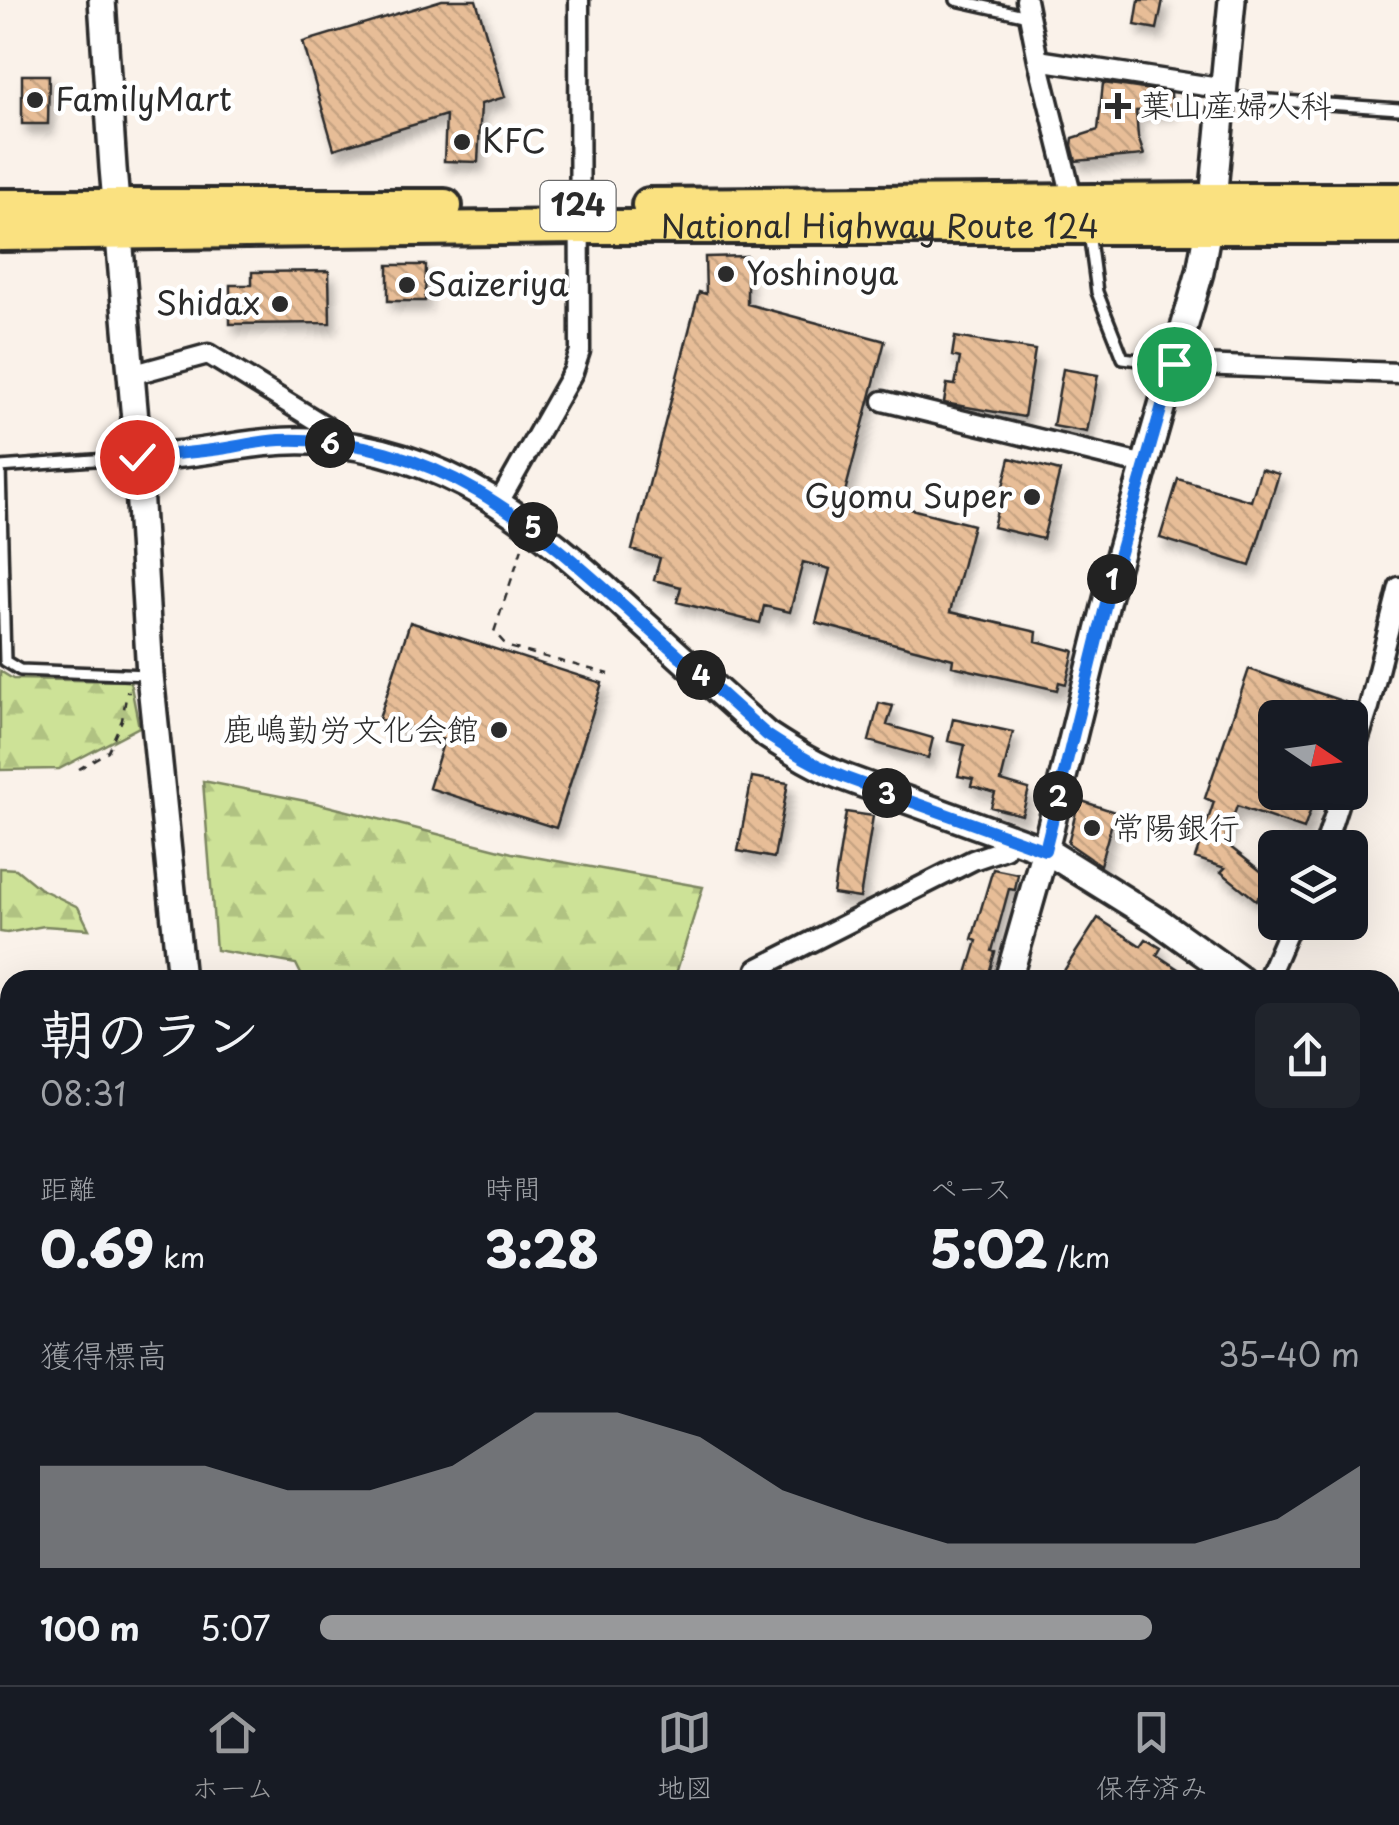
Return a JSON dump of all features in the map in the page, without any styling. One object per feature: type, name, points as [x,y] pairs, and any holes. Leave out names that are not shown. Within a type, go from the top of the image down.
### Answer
[{"type":"highway","name":"National Highway Route 124","points":[[0,234],[118,220],[1211,213],[1399,200]]},
{"type":"highway","name":"National Highway Route 124","points":[[0,206],[118,220]]},
{"type":"highway","name":"National Highway Route 124","points":[[1211,213],[1399,227]]},
{"type":"street","points":[[102,0],[150,675],[179,970]]},
{"type":"street","points":[[499,502],[573,372],[580,350],[579,0]]},
{"type":"street","points":[[1011,970],[1109,591],[1200,272],[1211,213],[1232,0]]},
{"type":"street","points":[[1027,8],[1081,214]]},
{"type":"street","points":[[1038,60],[1225,93]]},
{"type":"street","points":[[131,375],[208,354],[325,426],[342,444]]},
{"type":"street","points":[[1174,364],[1399,373]]},
{"type":"street","points":[[882,402],[1145,465]]},
{"type":"street","points":[[137,457],[279,440],[342,444],[415,462],[463,483],[499,502],[572,557],[767,735],[794,753],[846,778],[1045,850],[1158,920],[1227,970]]},
{"type":"street","points":[[1368,707],[1399,587]]},
{"type":"street","points":[[757,969],[1005,848]]},
{"type":"street","points":[[1271,970],[1284,940]]},
{"type":"lane","points":[[956,0],[1027,8]]},
{"type":"lane","points":[[1225,93],[1399,110]]},
{"type":"lane","points":[[1081,214],[1097,292],[1123,358],[1174,364]]},
{"type":"lane","points":[[137,457],[0,463],[5,661],[20,670],[150,675]]},
{"type":"path","points":[[522,546],[494,632],[508,647],[609,674]]},
{"type":"path","points":[[79,769],[108,751],[122,720],[126,692]]},
{"type":"green space","points":[[0,671],[13,679],[130,681],[139,727],[59,769],[0,770]]},
{"type":"green space","points":[[203,781],[316,803],[512,853],[703,887],[677,970],[299,970],[296,964],[216,950]]},
{"type":"green space","points":[[0,868],[16,869],[39,888],[78,907],[89,929],[44,926],[0,932]]},
{"type":"building","points":[[442,0],[476,0],[505,97],[481,104],[478,162],[444,161],[446,115],[334,149],[303,42]]},
{"type":"building","points":[[1139,0],[1163,0],[1157,29],[1135,25]]},
{"type":"building","name":"FamilyMart","points":[[22,75],[49,75],[48,124],[22,124]]},
{"type":"building","name":"葉山産婦人科","points":[[1103,83],[1171,93],[1172,109],[1136,111],[1144,155],[1076,161],[1073,138],[1098,130]]},
{"type":"building","points":[[747,256],[747,304],[885,341],[845,492],[973,525],[950,612],[1037,632],[1036,641],[1074,651],[1066,684],[1059,682],[1057,690],[952,666],[953,659],[816,623],[830,569],[803,562],[790,612],[764,606],[760,623],[677,602],[681,587],[654,580],[660,558],[632,550],[699,292],[706,294],[705,257]]},
{"type":"building","points":[[388,265],[426,265],[425,301],[388,301]]},
{"type":"building","name":"Shidax","points":[[329,271],[330,323],[230,324],[230,285],[252,285],[252,272]]},
{"type":"building","points":[[955,337],[1035,350],[1024,417],[944,403],[947,384],[955,385],[960,358],[952,356]]},
{"type":"building","points":[[1063,369],[1098,375],[1087,432],[1053,426]]},
{"type":"building","points":[[1010,458],[1060,471],[1043,539],[993,527]]},
{"type":"building","points":[[1261,469],[1279,474],[1250,566],[1160,538],[1178,479],[1251,501]]},
{"type":"building","name":"鹿嶋勤労文化会館","points":[[410,622],[602,683],[556,828],[429,788],[444,740],[379,719]]},
{"type":"building","points":[[1249,669],[1339,700],[1258,700],[1258,810],[1311,810],[1304,829],[1237,806],[1224,842],[1258,869],[1256,900],[1221,872],[1225,868],[1195,858],[1214,802],[1205,798]]},
{"type":"building","points":[[879,703],[893,706],[887,725],[933,738],[928,758],[869,741]]},
{"type":"building","points":[[953,719],[1013,732],[1001,781],[1029,789],[1022,815],[991,807],[995,793],[971,786],[973,779],[958,776],[965,745],[948,741]]},
{"type":"building","points":[[752,777],[788,783],[774,858],[738,851]]},
{"type":"building","name":"常陽銀行","points":[[1079,800],[1115,812],[1100,865],[1068,843]]},
{"type":"building","points":[[846,812],[873,816],[860,898],[833,894]]},
{"type":"building","points":[[993,869],[1018,874],[1015,890],[1009,889],[990,970],[968,970],[977,941],[972,939]]},
{"type":"building","points":[[1098,918],[1141,946],[1146,939],[1161,948],[1157,955],[1180,970],[1064,970]]},
{"type":"place","name":"FamilyMart","points":[[35,100]]},
{"type":"place","name":"葉山産婦人科","points":[[1118,106]]},
{"type":"place","name":"KFC","points":[[462,142]]},
{"type":"place","name":"Yoshinoya","points":[[726,274]]},
{"type":"place","name":"Saizeriya","points":[[407,285]]},
{"type":"place","name":"Shidax","points":[[280,304]]},
{"type":"place","name":"Gyomu Super","points":[[1032,497]]},
{"type":"place","name":"鹿嶋勤労文化会館","points":[[499,730]]},
{"type":"place","name":"常陽銀行","points":[[1092,828]]},
{"type":"route","points":[[137,457],[279,440],[342,444],[401,456],[430,467],[524,519],[572,557],[767,735],[794,753],[846,778],[1045,850],[1109,591],[1174,364]]}]
